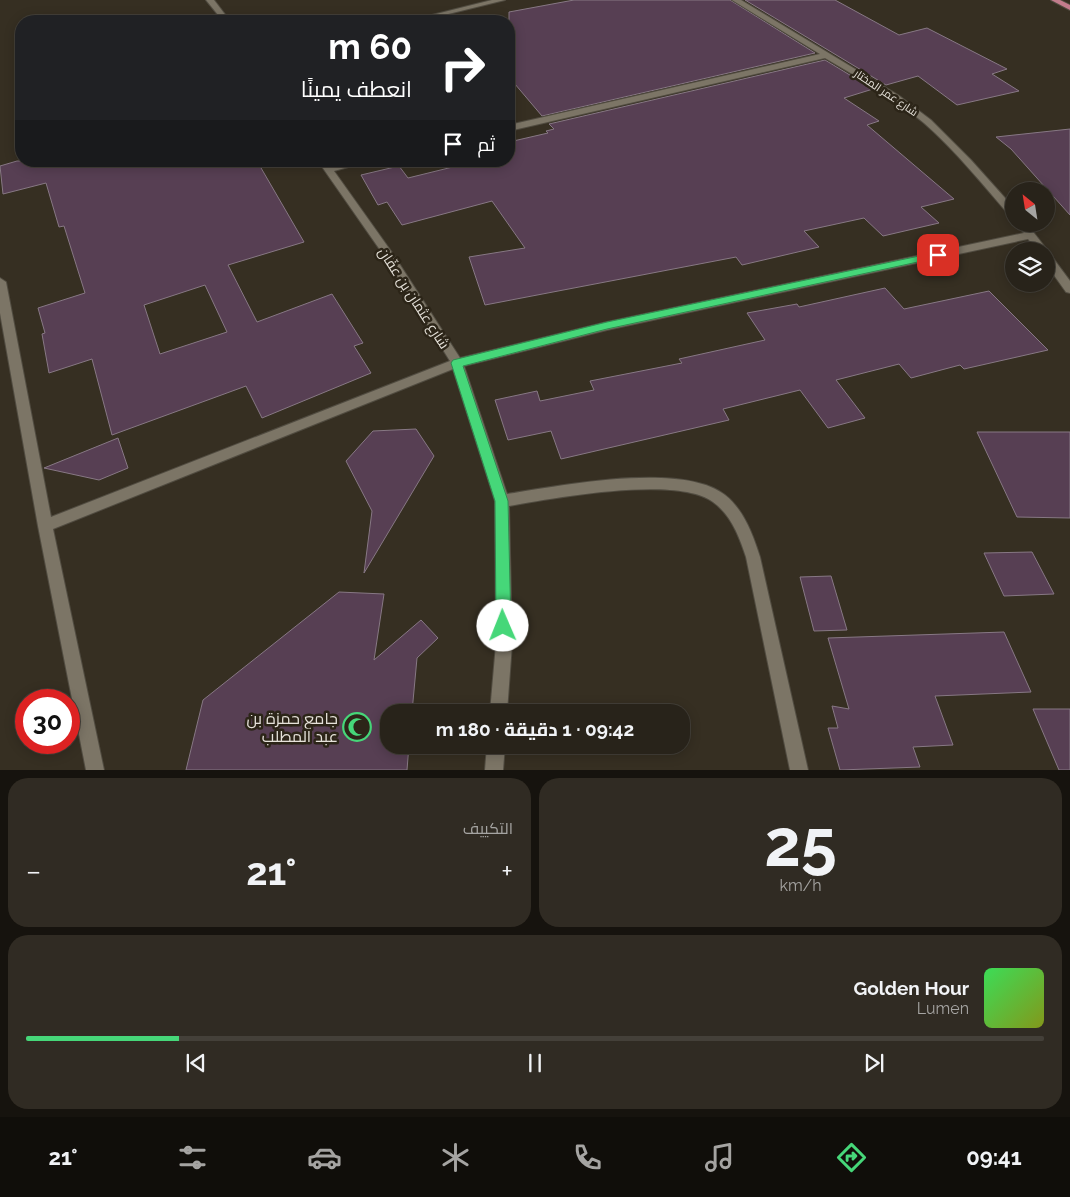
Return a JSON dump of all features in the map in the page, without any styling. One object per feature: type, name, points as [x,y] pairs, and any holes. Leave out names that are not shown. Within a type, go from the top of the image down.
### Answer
[{"type":"main road","points":[[1055,0],[1070,8]]},
{"type":"street","points":[[210,0],[221,15]]},
{"type":"street","points":[[437,15],[501,0]]},
{"type":"street","name":"شارع عمر المختار","points":[[736,0],[895,97],[928,122],[968,162],[1005,204]]},
{"type":"street","points":[[515,127],[826,55]]},
{"type":"street","name":"شارع عثمان بن عفّان","points":[[326,167],[389,256],[456,363],[502,501],[504,644],[499,704]]},
{"type":"street","points":[[1029,232],[1036,242]]},
{"type":"street","points":[[45,526],[456,363],[607,326],[1031,235]]},
{"type":"street","points":[[1055,268],[1070,289]]},
{"type":"street","points":[[0,282],[45,526],[95,770]]},
{"type":"street","points":[[502,501],[578,489],[646,485],[688,486],[709,492],[727,504],[742,524],[754,557],[799,770]]},
{"type":"street","points":[[494,770],[495,754]]},
{"type":"building","points":[[574,0],[730,0],[815,53],[542,116],[515,84],[515,15],[509,15],[509,12]]},
{"type":"building","points":[[745,0],[835,0],[899,35],[927,28],[1007,69],[992,74],[1019,91],[957,105],[918,76],[886,85]]},
{"type":"building","points":[[825,60],[873,89],[844,98],[879,121],[867,125],[954,199],[921,207],[939,223],[883,236],[864,218],[804,231],[819,247],[742,265],[736,257],[485,305],[469,257],[525,248],[492,201],[402,225],[387,202],[378,205],[361,175],[395,167],[400,167],[408,178],[453,167],[515,167],[515,141],[548,133],[546,131],[554,129],[549,124]]},
{"type":"building","points":[[1070,129],[1070,215],[1055,198],[1055,182],[1040,182],[1011,149],[996,137]]},
{"type":"building","points":[[15,162],[15,167],[260,167],[304,242],[228,265],[257,322],[332,294],[363,343],[354,346],[371,373],[262,418],[246,386],[112,435],[92,359],[49,373],[42,334],[45,333],[38,308],[85,293],[64,226],[59,227],[46,183],[3,194],[0,166]],"holes":[[[205,285],[227,332],[160,354],[144,305]]]},
{"type":"building","points":[[885,288],[904,309],[989,291],[1048,350],[964,369],[960,365],[911,378],[899,364],[836,380],[865,418],[828,428],[800,390],[723,409],[729,420],[561,459],[551,431],[508,440],[495,400],[537,391],[540,401],[594,390],[590,381],[682,363],[679,359],[765,340],[747,313],[797,304],[799,307]]},
{"type":"building","points":[[416,429],[434,456],[364,573],[372,511],[346,461],[373,431]]},
{"type":"building","points":[[977,432],[1070,432],[1070,518],[1017,517]]},
{"type":"building","points":[[118,438],[128,468],[99,480],[44,468]]},
{"type":"building","points":[[1032,552],[1054,594],[1004,596],[984,553]]},
{"type":"building","points":[[831,576],[847,630],[814,631],[800,577]]},
{"type":"building","points":[[339,592],[384,594],[374,660],[421,620],[438,638],[417,658],[413,704],[380,704],[380,754],[408,754],[407,770],[186,770],[203,700]]},
{"type":"building","points":[[1004,632],[1031,692],[935,696],[953,745],[913,747],[920,767],[840,770],[828,728],[838,728],[832,706],[849,709],[828,638]]},
{"type":"building","points":[[1033,709],[1070,709],[1070,770],[1059,770]]},
{"type":"place","name":"جامع حمزة بن عبد المطلب","points":[[357,727]]},
{"type":"route","points":[[503,626],[502,501],[456,363],[607,326],[938,255]]}]
